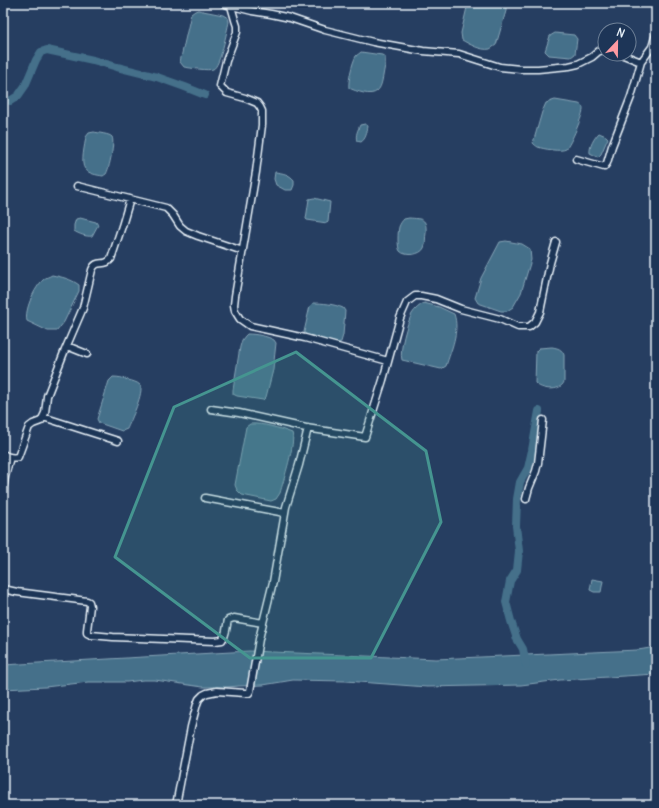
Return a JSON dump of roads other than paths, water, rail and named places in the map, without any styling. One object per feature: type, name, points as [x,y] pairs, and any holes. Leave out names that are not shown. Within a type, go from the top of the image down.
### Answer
[{"type":"street","points":[[223,3],[290,18],[324,30],[373,42],[423,51],[459,54],[500,67],[538,69],[569,66],[578,64],[597,53]]},
{"type":"street","points":[[231,6],[237,26],[237,32],[226,61],[220,86],[227,93],[257,103],[262,111],[262,125],[244,251],[234,305],[235,311],[240,318],[250,326],[305,338],[388,361]]},
{"type":"street","points":[[576,159],[604,167],[607,163],[631,97],[641,62],[652,47],[656,34]]},
{"type":"street","points":[[637,60],[641,62]]},
{"type":"street","points":[[77,186],[161,206],[166,208],[173,215],[180,226],[186,231],[244,251]]},
{"type":"street","points":[[3,454],[10,457],[18,457],[29,427],[41,421],[43,418],[47,396],[83,308],[93,267],[97,263],[105,263],[111,260],[130,199]]},
{"type":"street","points":[[212,409],[245,414],[308,428],[365,437],[400,318],[407,302],[415,296],[436,299],[500,319],[518,327],[529,327],[535,322],[540,312],[556,242]]},
{"type":"street","points":[[67,346],[87,354]]},
{"type":"street","points":[[43,418],[118,441]]},
{"type":"street","points":[[526,499],[538,462],[542,420]]},
{"type":"street","points":[[176,805],[191,727],[199,699],[203,695],[223,690],[249,693],[259,639],[273,582],[286,507],[299,465],[308,428]]},
{"type":"street","points":[[3,490],[10,457]]},
{"type":"street","points":[[205,498],[285,514]]},
{"type":"street","points":[[3,589],[87,600],[90,606],[87,633],[91,635],[215,641],[222,640],[225,636],[228,620],[234,618],[263,623]]},
{"type":"water","points":[[468,3],[506,3],[506,11],[496,45],[490,49],[479,48],[462,40],[461,33]]},
{"type":"water","points":[[198,10],[223,15],[228,18],[229,22],[218,62],[216,67],[211,70],[184,67],[180,62],[191,14]]},
{"type":"water","points":[[555,33],[574,35],[577,39],[575,54],[571,57],[549,55],[545,51],[550,36]]},
{"type":"water","points":[[361,52],[382,55],[385,57],[385,66],[381,84],[378,90],[374,93],[363,93],[349,88],[353,63],[356,56]]},
{"type":"water","points":[[555,100],[579,104],[583,107],[583,111],[573,136],[568,146],[564,150],[544,149],[533,143],[546,103]]},
{"type":"water","points":[[365,124],[368,126],[367,133],[363,141],[357,141],[356,139],[360,125]]},
{"type":"water","points":[[94,132],[109,135],[113,140],[109,167],[106,174],[103,176],[87,171],[83,163],[86,137],[89,133]]},
{"type":"water","points":[[599,133],[608,138],[601,154],[598,157],[590,153],[590,148],[595,137]]},
{"type":"water","points":[[275,172],[286,174],[294,180],[292,190],[285,190],[276,185],[274,179]]},
{"type":"water","points":[[314,198],[330,202],[327,223],[306,219],[309,199]]},
{"type":"water","points":[[80,218],[96,222],[98,225],[92,236],[83,235],[74,231],[76,219]]},
{"type":"water","points":[[409,218],[423,220],[426,224],[426,228],[424,248],[416,254],[409,255],[400,251],[398,246],[398,235],[399,226],[404,219]]},
{"type":"water","points":[[506,241],[522,244],[530,249],[531,260],[521,293],[513,307],[507,311],[501,311],[478,303],[475,298],[481,278],[500,242]]},
{"type":"water","points":[[52,275],[63,277],[79,285],[79,291],[64,322],[57,331],[48,331],[27,321],[26,316],[31,299],[40,283]]},
{"type":"water","points":[[313,303],[328,304],[343,308],[345,311],[341,342],[337,343],[305,335],[304,332],[310,306]]},
{"type":"water","points":[[424,303],[439,307],[454,314],[456,320],[454,340],[446,366],[441,369],[402,360],[401,356],[404,337],[408,324],[414,311]]},
{"type":"water","points":[[247,334],[268,337],[276,343],[273,370],[266,397],[263,400],[233,394],[240,347],[242,340]]},
{"type":"water","points":[[552,347],[560,349],[564,355],[564,382],[555,389],[542,387],[535,383],[536,351],[539,348]]},
{"type":"water","points":[[113,377],[136,382],[141,388],[136,407],[127,429],[122,431],[99,423],[97,419],[109,381]]},
{"type":"water","points":[[250,424],[271,426],[292,433],[293,438],[291,453],[280,493],[276,499],[271,501],[242,495],[237,490],[235,485],[246,427]]},
{"type":"water","points":[[592,579],[603,581],[601,592],[594,592],[590,590]]},
{"type":"water","points":[[656,647],[656,674],[560,680],[521,685],[427,687],[346,681],[293,680],[263,685],[203,687],[155,680],[143,680],[127,682],[88,682],[45,687],[3,689],[3,665],[249,651],[436,659],[638,650]]},
{"type":"waterway","points":[[3,99],[10,101],[18,96],[25,86],[41,52],[47,50],[93,60],[157,77],[205,95]]},
{"type":"waterway","points":[[526,665],[523,649],[517,639],[506,602],[510,581],[517,570],[519,551],[516,526],[517,499],[520,482],[528,468],[539,411]]}]
